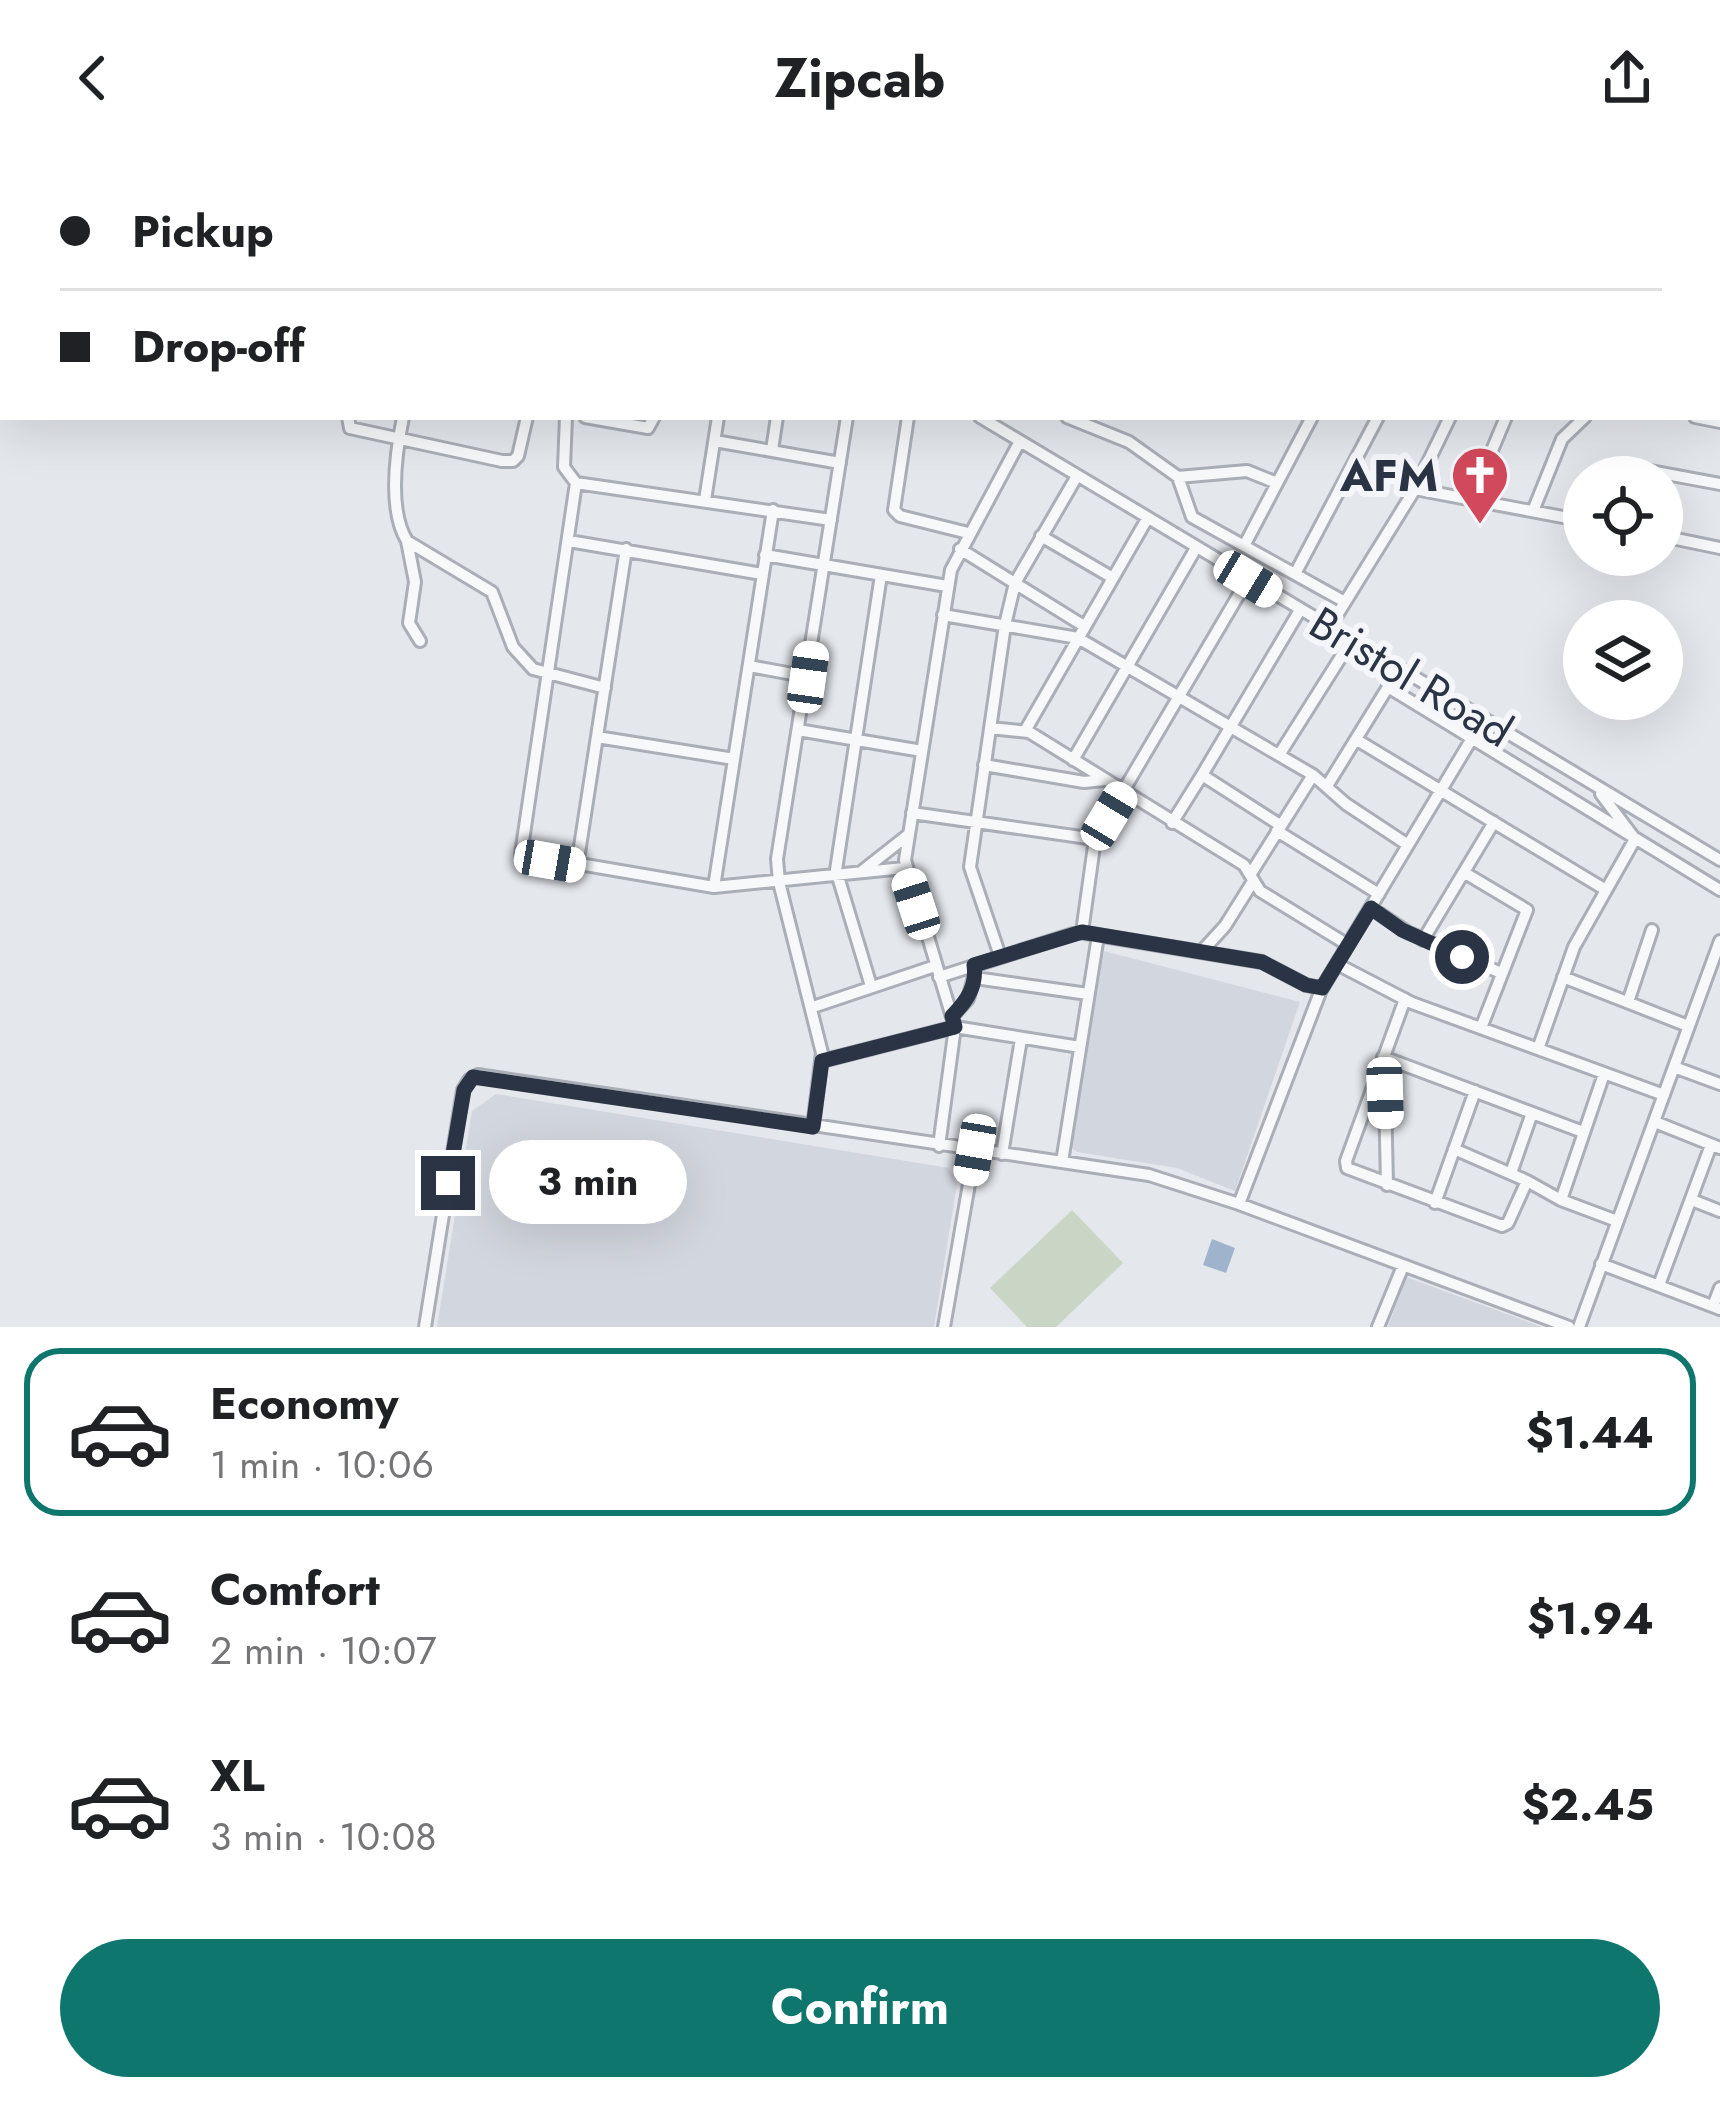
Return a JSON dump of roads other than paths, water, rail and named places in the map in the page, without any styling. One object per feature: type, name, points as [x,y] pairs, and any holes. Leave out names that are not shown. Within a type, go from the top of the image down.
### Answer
[{"type":"street","points":[[349,420],[350,428],[399,441],[513,461],[526,420]]},
{"type":"street","points":[[402,420],[398,513],[415,582],[410,623],[420,641]]},
{"type":"street","points":[[566,420],[565,467],[576,483],[523,856],[714,887],[904,868]]},
{"type":"street","points":[[602,420],[648,428],[652,420]]},
{"type":"street","points":[[705,500],[718,420]]},
{"type":"street","points":[[772,450],[777,420]]},
{"type":"street","points":[[813,1127],[822,1061],[813,1007],[779,882],[778,849],[847,420]]},
{"type":"street","points":[[908,420],[894,510],[900,516],[968,533]]},
{"type":"street","name":"Bristol Road","points":[[985,420],[1720,860]]},
{"type":"street","points":[[1075,420],[1134,445],[1178,476],[1192,517],[1345,602]]},
{"type":"street","points":[[1100,429],[1108,420]]},
{"type":"street","points":[[1245,544],[1310,420]]},
{"type":"street","points":[[1296,572],[1376,420]]},
{"type":"street","points":[[1329,628],[1415,489],[1449,420]]},
{"type":"street","points":[[1472,498],[1505,420]]},
{"type":"street","points":[[1533,512],[1562,439],[1582,420]]},
{"type":"street","points":[[715,441],[840,463]]},
{"type":"street","points":[[954,1022],[904,868],[947,586],[959,549],[1021,441]]},
{"type":"street","points":[[1178,476],[1247,471],[1277,483]]},
{"type":"street","points":[[1000,956],[970,876],[1005,625],[1015,583],[1077,476]]},
{"type":"street","points":[[1683,477],[1720,484]]},
{"type":"street","points":[[576,483],[831,520]]},
{"type":"street","points":[[1415,489],[1563,517]]},
{"type":"street","points":[[714,887],[773,510]]},
{"type":"street","points":[[1025,730],[1148,519]]},
{"type":"street","points":[[1041,536],[1113,578]]},
{"type":"street","points":[[1683,540],[1720,548]]},
{"type":"street","points":[[407,541],[492,592],[512,647],[533,669],[605,688]]},
{"type":"street","points":[[569,541],[762,574]]},
{"type":"street","points":[[1073,760],[1196,548]]},
{"type":"street","points":[[577,866],[626,549]]},
{"type":"street","points":[[959,549],[1015,583],[1129,666],[1313,775],[1346,804],[1408,845]]},
{"type":"street","points":[[765,555],[947,586]]},
{"type":"street","points":[[872,986],[836,877],[881,575]]},
{"type":"street","points":[[1082,932],[1095,839],[1248,579]]},
{"type":"street","points":[[1172,823],[1300,610]]},
{"type":"street","points":[[943,615],[1081,632]]},
{"type":"street","points":[[1279,755],[1351,640]]},
{"type":"street","points":[[749,665],[808,677]]},
{"type":"street","points":[[1327,786],[1388,687],[1394,667]]},
{"type":"street","points":[[1388,687],[1720,890]]},
{"type":"street","points":[[1239,1204],[1322,988],[1483,720]]},
{"type":"street","points":[[990,728],[1025,730],[1244,865],[1251,879],[1348,945]]},
{"type":"street","points":[[798,730],[922,751]]},
{"type":"street","points":[[597,737],[734,759]]},
{"type":"street","points":[[1357,740],[1606,890]]},
{"type":"street","points":[[984,765],[1084,782],[1103,780]]},
{"type":"street","points":[[1203,950],[1225,926],[1313,775]]},
{"type":"street","points":[[1202,776],[1379,894]]},
{"type":"street","points":[[1596,787],[1636,839]]},
{"type":"street","points":[[912,813],[1095,839]]},
{"type":"street","points":[[1423,940],[1494,822]]},
{"type":"street","points":[[859,874],[909,834]]},
{"type":"street","points":[[1538,1049],[1574,947],[1636,839]]},
{"type":"street","points":[[1465,873],[1526,910],[1481,1028]]},
{"type":"street","points":[[1371,908],[1423,940],[1501,973]]},
{"type":"street","points":[[1628,1003],[1652,930]]},
{"type":"street","points":[[939,1146],[954,1022],[968,999],[975,971],[1000,956],[1082,932],[1262,962],[1306,985],[1322,988]]},
{"type":"street","points":[[1061,1162],[1098,936]]},
{"type":"street","points":[[1579,1327],[1720,941]]},
{"type":"street","points":[[1337,964],[1405,999],[1664,1095]]},
{"type":"street","points":[[813,1007],[872,986],[937,971],[975,971],[1088,994]]},
{"type":"street","points":[[1563,977],[1688,1026]]},
{"type":"street","points":[[1405,999],[1346,1166],[1505,1226],[1527,1181]]},
{"type":"street","points":[[822,1061],[954,1022],[1021,1039],[1080,1047]]},
{"type":"street","points":[[1002,1154],[1021,1039]]},
{"type":"street","points":[[1383,1057],[1583,1132]]},
{"type":"street","points":[[1674,1067],[1720,1084]]},
{"type":"street","points":[[1377,1074],[1385,1093],[1387,1185]]},
{"type":"street","points":[[1561,1200],[1604,1074]]},
{"type":"street","points":[[425,1327],[464,1090],[473,1077],[1149,1175],[1569,1327]]},
{"type":"street","points":[[1435,1203],[1475,1091]]},
{"type":"street","points":[[1511,1173],[1532,1113]]},
{"type":"street","points":[[1654,1122],[1715,1146],[1659,1286]]},
{"type":"street","points":[[944,1327],[975,1150]]},
{"type":"street","points":[[1454,1150],[1617,1221]]},
{"type":"street","points":[[1692,1200],[1720,1210]]},
{"type":"street","points":[[1601,1264],[1716,1307],[1720,1288]]},
{"type":"street","points":[[1378,1327],[1403,1266]]},
{"type":"water","points":[[1212,1239],[1235,1248],[1226,1273],[1203,1265]]},
{"type":"place","name":"AFM","points":[[1480,526]]}]
